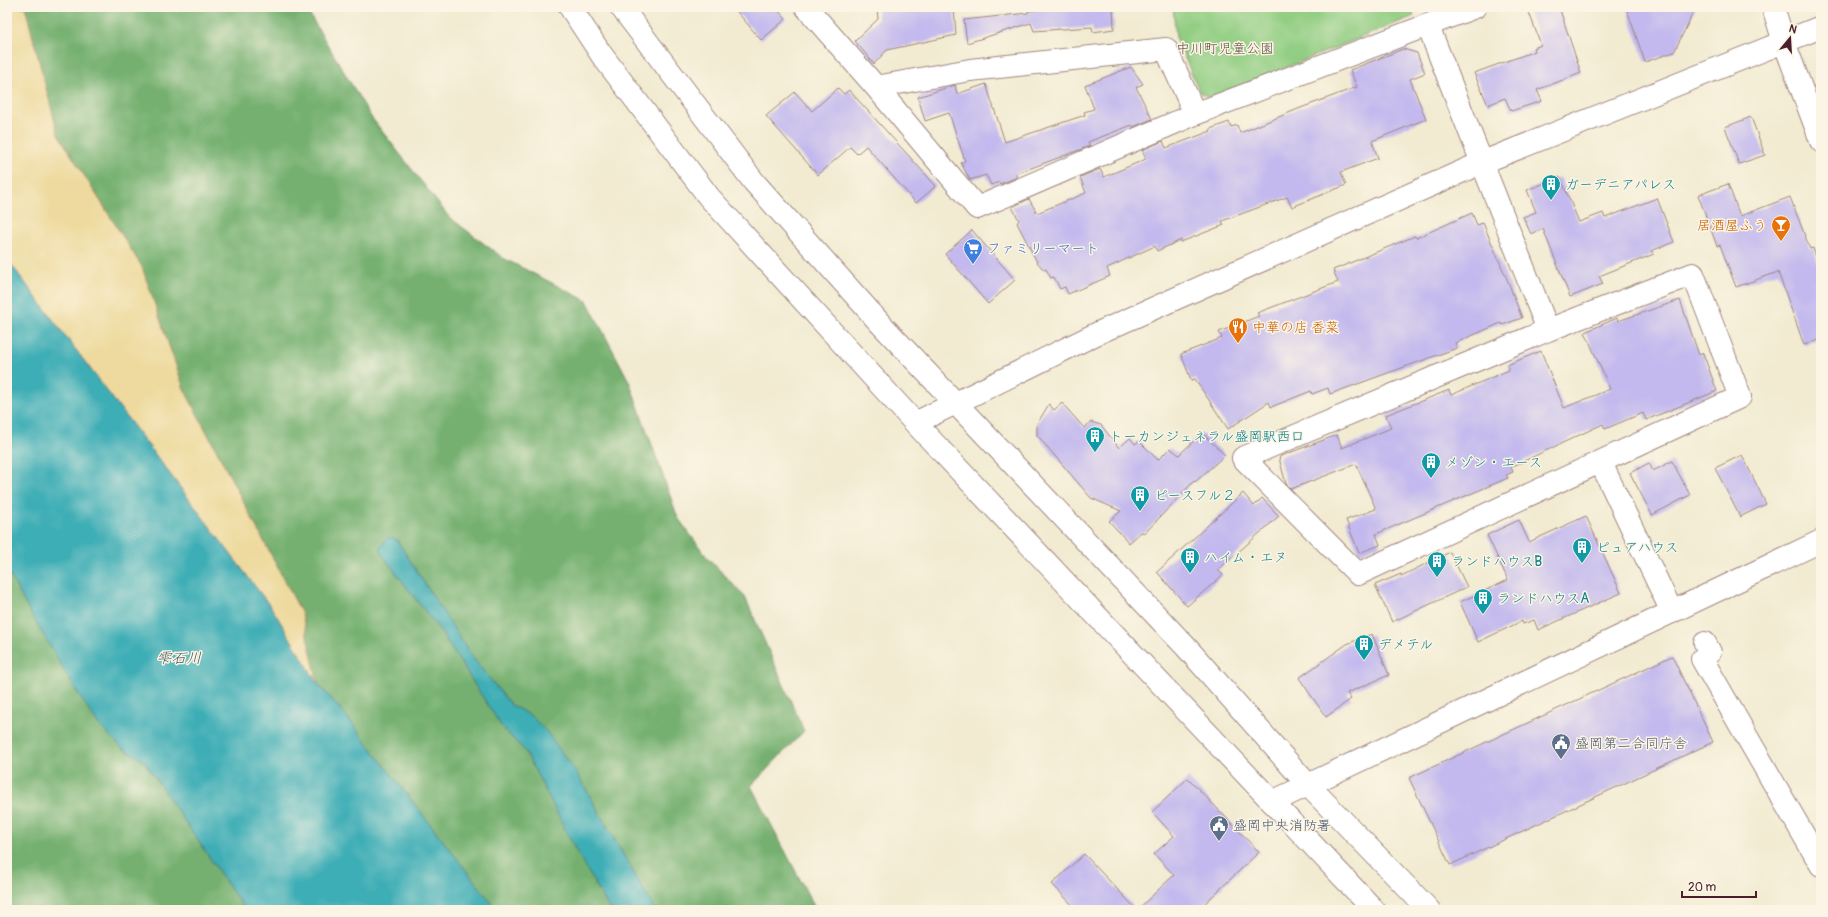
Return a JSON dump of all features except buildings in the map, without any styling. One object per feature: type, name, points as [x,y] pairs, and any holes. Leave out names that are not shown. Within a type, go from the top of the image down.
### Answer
[{"type":"street","points":[[570,7],[601,54],[709,197],[915,423],[1374,910]]},
{"type":"street","points":[[621,7],[659,60],[754,182],[879,322],[1187,648],[1308,786],[1429,910]]},
{"type":"street","points":[[806,7],[876,86],[977,208],[1195,114],[1475,7]]},
{"type":"street","points":[[1773,7],[1784,42],[1821,141]]},
{"type":"street","points":[[1428,26],[1548,330]]},
{"type":"street","points":[[915,423],[1098,333],[1481,163],[1821,27]]},
{"type":"street","points":[[876,86],[970,70],[1166,49],[1195,114]]},
{"type":"street","points":[[1693,274],[1740,397],[1601,463],[1358,574],[1242,458],[1548,330],[1693,274]]},
{"type":"street","points":[[1601,463],[1672,612]]},
{"type":"street","points":[[1272,802],[1821,541]]},
{"type":"street","points":[[1705,642],[1710,652],[1702,659],[1821,865]]},
{"type":"green space","points":[[25,7],[305,7],[371,117],[449,217],[503,258],[587,301],[629,381],[678,518],[706,556],[745,597],[804,731],[751,786],[816,910],[655,910],[576,772],[546,731],[531,716],[511,705],[473,658],[396,539],[383,556],[441,632],[502,727],[525,751],[577,852],[610,910],[497,910],[343,712],[318,684],[302,614],[184,389],[142,267],[58,134]]},
{"type":"green space","name":"中川町児童公園","points":[[1173,7],[1410,7],[1414,16],[1211,98],[1200,93],[1176,37]]},
{"type":"green space","points":[[7,569],[28,609],[122,748],[144,761],[245,910],[7,910]]},
{"type":"sand","points":[[7,7],[25,7],[58,134],[142,267],[184,389],[302,614],[318,684],[273,610],[7,259]]},
{"type":"water","name":"雫石川","points":[[7,259],[273,610],[318,684],[343,712],[497,910],[245,910],[144,761],[122,748],[98,724],[77,692],[28,609],[7,569]]},
{"type":"water","points":[[388,537],[396,539],[473,658],[511,705],[531,716],[546,731],[576,772],[655,910],[610,910],[577,852],[525,751],[502,727],[441,632],[383,556],[380,548]]},
{"type":"place","name":"ガーデニアパレス","points":[[1551,201]]},
{"type":"place","name":"居酒屋ふう","points":[[1781,242]]},
{"type":"place","name":"ファミリーマート","points":[[973,265]]},
{"type":"place","name":"中華の店 香菜","points":[[1238,344]]},
{"type":"place","name":"トーカンジェネラル盛岡駅西口","points":[[1095,453]]},
{"type":"place","name":"メゾン・エース","points":[[1431,479]]},
{"type":"place","name":"ピースフル２","points":[[1140,512]]},
{"type":"place","name":"ピュアハウス","points":[[1582,564]]},
{"type":"place","name":"ハイム・エヌ","points":[[1190,574]]},
{"type":"place","name":"ランドハウスB","points":[[1437,578]]},
{"type":"place","name":"ランドハウスA","points":[[1483,615]]},
{"type":"place","name":"デメテル","points":[[1364,661]]},
{"type":"place","name":"盛岡第二合同庁舎","points":[[1561,760]]},
{"type":"place","name":"盛岡中央消防署","points":[[1219,842]]}]
